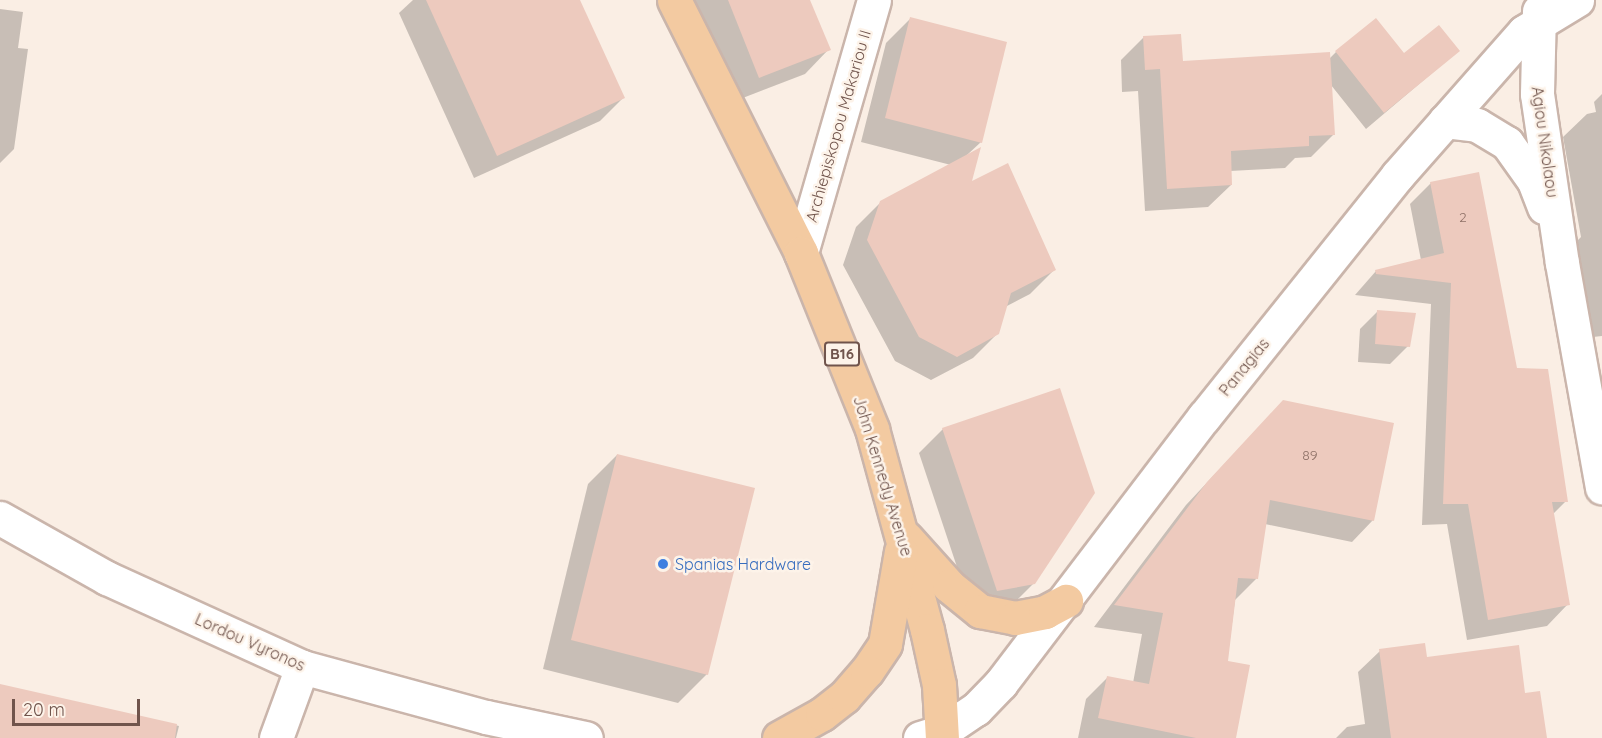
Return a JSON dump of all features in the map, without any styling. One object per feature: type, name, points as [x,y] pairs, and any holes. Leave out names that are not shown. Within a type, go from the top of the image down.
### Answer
[{"type":"main road","name":"John Kennedy Avenue","points":[[674,0],[801,253],[872,429],[903,534],[939,685],[935,736]]},
{"type":"main road","points":[[903,534],[949,586],[980,611],[1015,618],[1044,612],[1066,601]]},
{"type":"main road","points":[[779,738],[844,697],[885,644],[903,534]]},
{"type":"street","name":"Archiepiskopou Makariou II","points":[[801,253],[874,0]]},
{"type":"street","name":"Panagias","points":[[935,736],[976,709],[1001,683],[1066,601],[1204,417],[1445,121],[1539,10],[1577,0]]},
{"type":"street","name":"Agiou Nikolaou","points":[[1539,10],[1537,94],[1562,263],[1602,487]]},
{"type":"street","name":"Agiou Nikolaou","points":[[1445,121],[1477,125],[1507,143],[1534,181],[1562,263]]},
{"type":"street","name":"Lordou Vyronos","points":[[0,518],[107,578],[302,667],[486,717],[586,738]]},
{"type":"street","points":[[276,738],[302,667]]},
{"type":"building","points":[[426,0],[580,0],[625,98],[497,156]]},
{"type":"building","points":[[728,0],[810,0],[831,50],[759,78]]},
{"type":"building","points":[[910,17],[1007,42],[982,143],[885,118]]},
{"type":"building","points":[[1376,18],[1404,53],[1439,25],[1460,51],[1384,113],[1335,51]]},
{"type":"building","points":[[1181,34],[1183,61],[1330,52],[1335,135],[1309,136],[1309,146],[1231,151],[1232,185],[1167,189],[1160,69],[1145,70],[1143,36]]},
{"type":"building","points":[[981,147],[972,181],[1008,163],[1056,270],[1011,293],[999,334],[957,357],[919,337],[867,240],[880,201]]},
{"type":"building","points":[[1479,172],[1517,368],[1548,369],[1568,502],[1552,502],[1570,605],[1488,620],[1468,504],[1443,504],[1451,283],[1376,274],[1375,270],[1444,253],[1430,182]]},
{"type":"building","points":[[1377,310],[1416,313],[1410,347],[1375,344]]},
{"type":"building","points":[[1060,388],[1095,493],[1035,584],[997,591],[942,428]]},
{"type":"building","points":[[1283,400],[1394,423],[1374,521],[1270,500],[1258,579],[1238,578],[1228,661],[1250,665],[1236,738],[1196,738],[1098,718],[1107,676],[1149,684],[1163,613],[1114,605],[1207,482]]},
{"type":"building","name":"Spanias Hardware","points":[[617,454],[755,488],[708,675],[571,640]]},
{"type":"building","points":[[1425,643],[1427,657],[1519,645],[1525,693],[1540,691],[1547,738],[1391,738],[1379,649]]},
{"type":"building","points":[[0,684],[177,724],[175,738],[0,738]]},
{"type":"place","name":"Spanias Hardware","points":[[663,564]]}]
